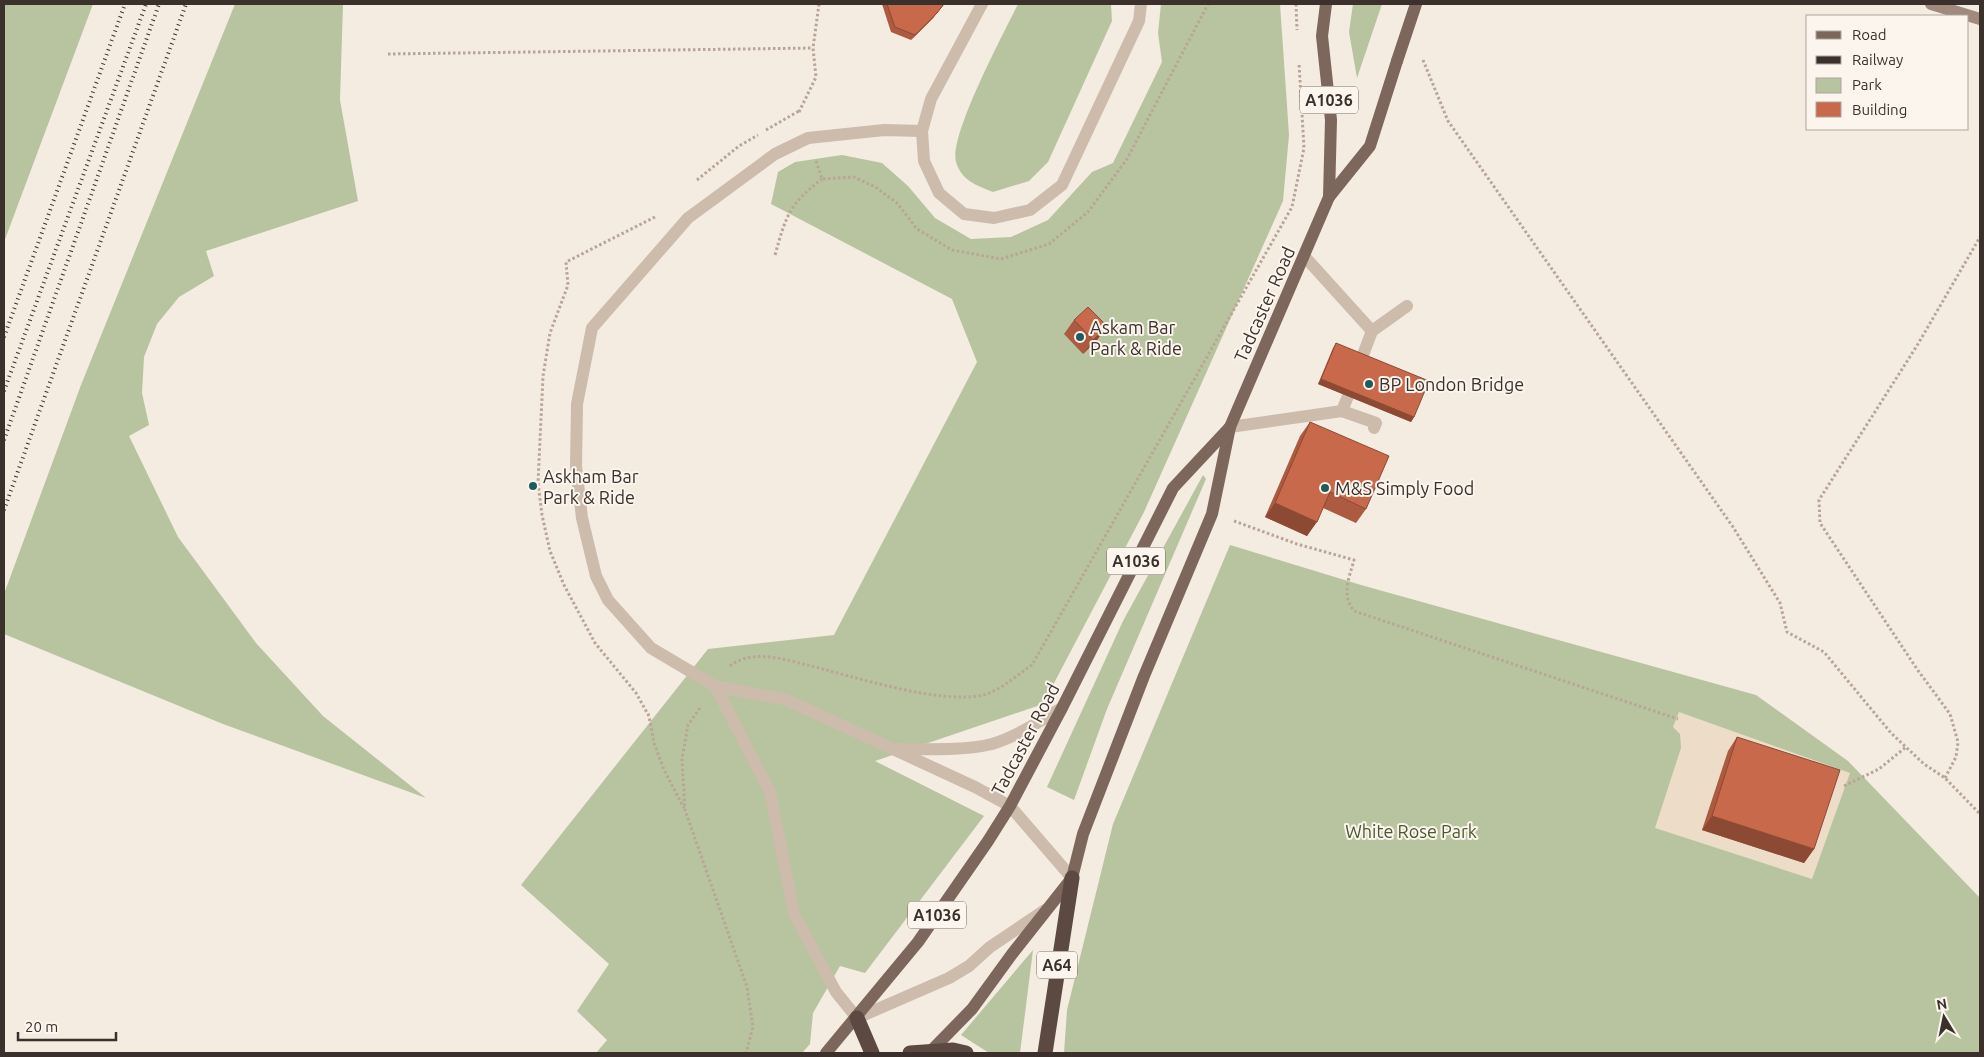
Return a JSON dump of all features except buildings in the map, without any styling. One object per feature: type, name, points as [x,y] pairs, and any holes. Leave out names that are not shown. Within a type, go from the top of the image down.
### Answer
[{"type":"highway","name":"A64","points":[[1045,1053],[1072,878]]},
{"type":"highway","points":[[857,1018],[872,1053]]},
{"type":"highway","points":[[910,1053],[953,1050],[966,1053]]},
{"type":"main road","name":"Tadcaster Road","points":[[1326,4],[1322,36],[1331,120],[1330,196]]},
{"type":"main road","name":"Tadcaster Road","points":[[930,1052],[972,1010],[1012,954],[1072,878],[1083,834],[1144,676],[1212,514],[1230,427],[1330,196],[1370,146],[1416,4]]},
{"type":"main road","name":"Tadcaster Road","points":[[826,1053],[857,1018],[918,942],[1010,806],[1062,708],[1173,488],[1230,427]]},
{"type":"street","points":[[1931,4],[1967,15]]},
{"type":"lane","points":[[982,4],[931,99],[922,131],[924,161],[939,193],[964,214],[994,218],[1030,210],[1062,185],[1139,21],[1141,4]]},
{"type":"lane","points":[[922,131],[884,130],[808,138],[775,154],[688,218],[592,328],[586,351],[578,404],[576,466],[582,518],[596,576],[608,600],[651,648],[715,686],[787,700],[976,787],[1010,806],[1072,878]]},
{"type":"lane","points":[[1304,257],[1372,331]]},
{"type":"lane","points":[[1362,360],[1372,331],[1407,306]]},
{"type":"lane","points":[[1342,411],[1348,396]]},
{"type":"lane","points":[[1230,427],[1342,411],[1376,423],[1374,428]]},
{"type":"lane","points":[[715,686],[770,792],[794,914],[836,992],[857,1018],[949,978],[970,966],[990,947],[1051,906]]},
{"type":"lane","points":[[893,749],[944,749],[992,744],[1031,726],[1062,708]]},
{"type":"path","points":[[690,186],[739,146],[799,111],[816,77],[813,48],[818,5],[812,4]]},
{"type":"path","points":[[775,255],[787,214],[802,194],[822,179],[854,177],[877,188],[897,203],[917,229],[952,250],[1001,259],[1049,244],[1088,212],[1127,159],[1208,4]]},
{"type":"path","points":[[1296,4],[1298,33]]},
{"type":"path","points":[[388,54],[813,48]]},
{"type":"path","points":[[1422,58],[1448,121],[1733,527],[1780,603],[1787,632],[1824,652],[1891,734],[1924,764],[1945,778],[1980,814]]},
{"type":"path","points":[[1032,665],[1292,207],[1304,148],[1299,62]]},
{"type":"path","points":[[799,111],[822,179]]},
{"type":"path","points":[[659,214],[653,220],[566,262],[568,285],[550,334],[543,376],[538,483],[542,515],[550,551],[564,584],[596,643],[636,693],[649,716],[654,744],[664,770],[685,810]]},
{"type":"path","points":[[1945,778],[1956,757],[1958,742],[1950,714],[1917,669],[1820,523],[1820,500],[1918,344],[1980,237]]},
{"type":"path","points":[[1212,514],[1297,544],[1354,560],[1346,591],[1347,602],[1354,611],[1678,719]]},
{"type":"path","points":[[1844,786],[1879,769],[1906,747]]},
{"type":"green space","points":[[4,4],[93,4],[4,242]]},
{"type":"green space","points":[[235,4],[343,4],[340,100],[358,201],[206,251],[214,276],[179,297],[157,324],[144,357],[142,393],[149,425],[129,436],[178,537],[256,643],[323,716],[426,798],[223,724],[4,634],[4,594],[81,385]]},
{"type":"green space","points":[[1018,4],[1111,4],[1112,21],[1048,162],[1029,181],[993,192],[970,182],[962,174],[956,162],[956,149],[961,130],[979,84]]},
{"type":"green space","points":[[1161,4],[1280,4],[1289,135],[1283,201],[1144,512],[1043,704],[875,761],[984,816],[865,973],[840,966],[813,1013],[810,1044],[802,1053],[596,1053],[607,1040],[577,1011],[609,964],[521,885],[708,649],[834,635],[977,362],[952,299],[771,204],[778,172],[795,162],[842,155],[882,163],[908,186],[935,218],[971,239],[1011,237],[1048,220],[1092,172],[1113,163],[1162,62],[1158,33]]},
{"type":"green space","points":[[1353,4],[1382,4],[1357,78],[1349,32]]},
{"type":"green space","points":[[1203,475],[1206,479],[1107,709],[1074,800],[1047,787],[1123,621]]},
{"type":"green space","name":"White Rose Park","points":[[1230,545],[1361,585],[1756,695],[1848,761],[1980,898],[1980,1053],[1064,1053],[1067,1010],[1113,824]]},
{"type":"green space","points":[[1033,950],[1020,1053],[989,1053],[961,1035]]},
{"type":"shaded area","points":[[1679,712],[1850,773],[1812,879],[1655,828],[1681,748],[1680,734],[1673,727]]},
{"type":"railway","points":[[4,337],[125,4]]},
{"type":"railway","points":[[4,391],[146,4]]},
{"type":"railway","points":[[4,440],[159,4]]},
{"type":"railway","points":[[4,510],[186,4]]},
{"type":"place","name":"Askam Bar Park & Ride","points":[[1080,337]]},
{"type":"place","name":"BP London Bridge","points":[[1369,384]]},
{"type":"place","name":"Askham Bar Park & Ride","points":[[533,486]]},
{"type":"place","name":"M&S Simply Food","points":[[1325,488]]}]
